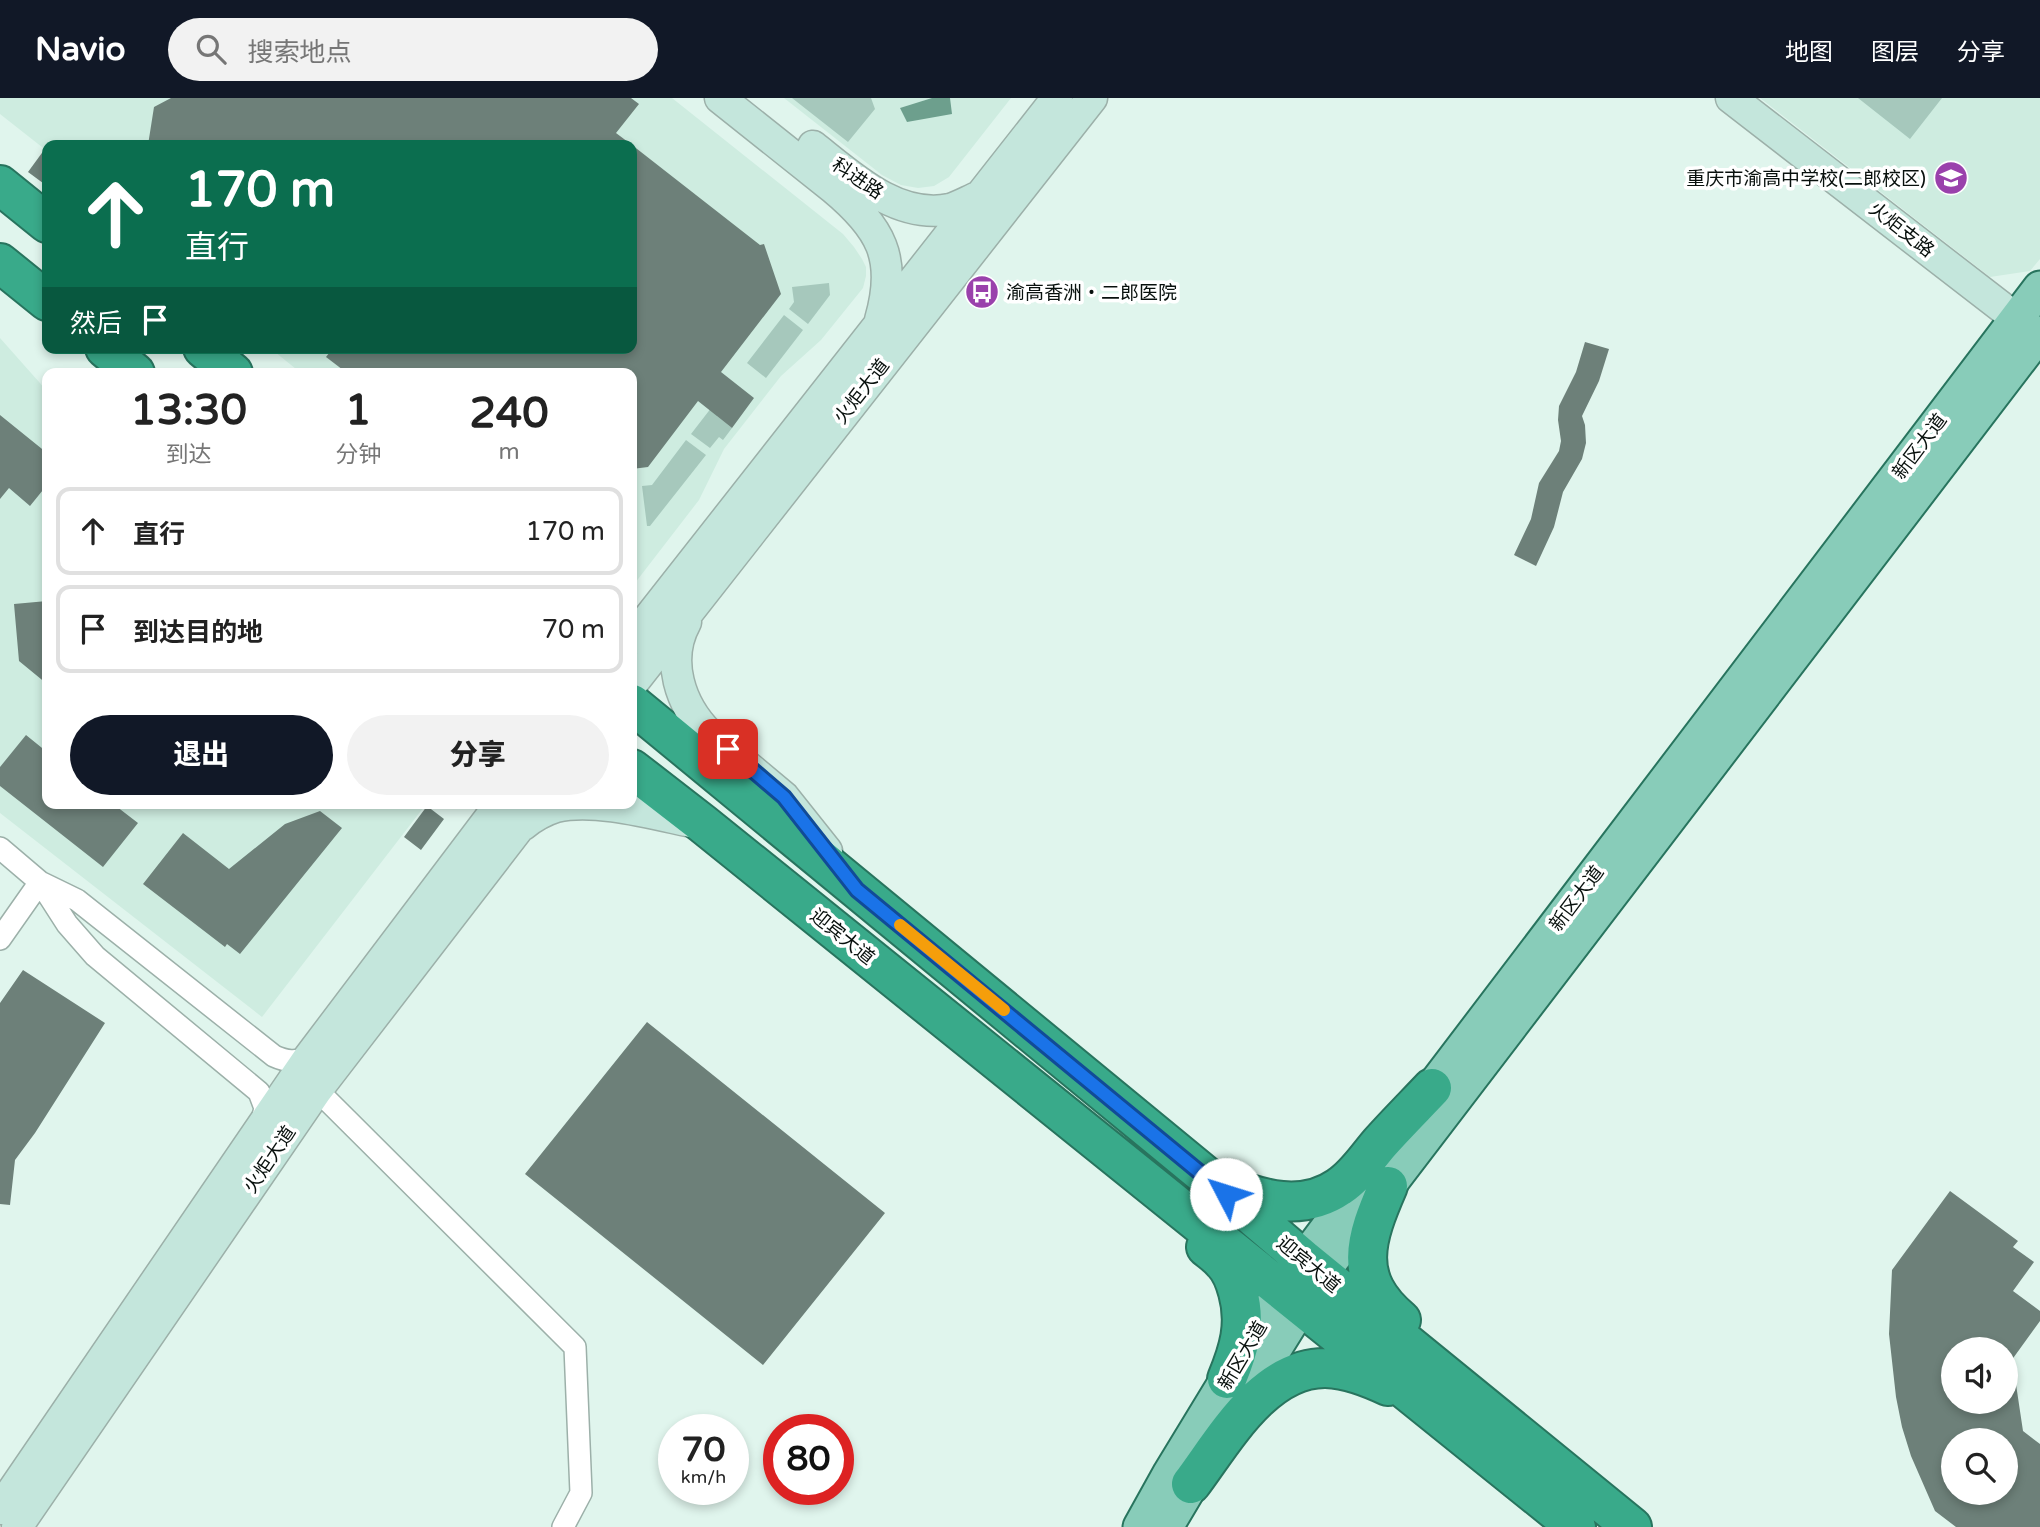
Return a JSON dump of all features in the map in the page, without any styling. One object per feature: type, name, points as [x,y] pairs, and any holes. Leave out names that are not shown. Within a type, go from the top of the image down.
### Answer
[{"type":"highway","points":[[0,185],[42,219]]},
{"type":"highway","points":[[0,263],[42,297]]},
{"type":"highway","points":[[112,354],[129,368]]},
{"type":"highway","points":[[210,354],[227,368]]},
{"type":"highway","name":"迎宾大道","points":[[637,708],[1207,1177],[1302,1282],[1416,1398],[1576,1527]]},
{"type":"highway","name":"迎宾大道","points":[[637,773],[1147,1181],[1302,1282],[1560,1469],[1632,1527]]},
{"type":"highway","points":[[703,824],[709,807],[718,802],[726,805],[781,844],[857,890]]},
{"type":"highway","points":[[1207,1177],[1254,1197],[1270,1200],[1292,1202],[1326,1195],[1353,1175],[1433,1088]]},
{"type":"highway","points":[[1147,1181],[1173,1219],[1223,1261],[1233,1278],[1240,1300],[1243,1327],[1227,1379]]},
{"type":"highway","points":[[1388,1186],[1375,1216],[1367,1248],[1370,1279],[1375,1292],[1389,1310],[1521,1419],[1560,1469]]},
{"type":"highway","points":[[1191,1484],[1257,1399],[1268,1389],[1296,1374],[1325,1368],[1352,1372],[1416,1398]]},
{"type":"main road","points":[[720,98],[877,223],[890,228],[897,222],[898,213],[877,193]]},
{"type":"main road","name":"科进路","points":[[751,98],[852,177],[901,204],[940,210],[961,205],[981,195]]},
{"type":"main road","name":"火炬大道","points":[[637,633],[1057,98]]},
{"type":"main road","name":"火炬大道","points":[[637,678],[1092,98]]},
{"type":"main road","name":"火炬支路","points":[[1731,98],[2032,329]]},
{"type":"main road","points":[[848,200],[875,234],[887,265],[887,297],[878,328]]},
{"type":"main road","name":"新区大道","points":[[1166,1527],[1302,1282],[1388,1186],[2032,329],[2040,288]]},
{"type":"main road","name":"新区大道","points":[[1140,1527],[1227,1379],[1302,1282],[1433,1088],[2032,329]]},
{"type":"main road","points":[[637,612],[689,567]]},
{"type":"main road","points":[[701,595],[682,629],[676,652],[676,666],[683,698],[698,723],[709,734],[784,797],[857,890]]},
{"type":"main road","points":[[503,811],[552,809]]},
{"type":"main road","points":[[620,809],[703,824]]},
{"type":"main road","name":"火炬大道","points":[[0,1509],[309,1057],[503,811]]},
{"type":"main road","name":"火炬大道","points":[[17,1527],[317,1090],[503,811]]},
{"type":"street","points":[[0,848],[40,882],[77,900],[274,1055],[292,1061],[309,1057]]},
{"type":"street","points":[[0,939],[40,882]]},
{"type":"street","points":[[40,882],[67,924],[95,956],[259,1092],[265,1108],[258,1132]]},
{"type":"street","points":[[317,1090],[575,1347],[581,1493],[563,1527]]},
{"type":"shaded area","points":[[0,98],[672,98],[843,234],[862,259],[866,276],[863,288],[821,340],[781,376],[724,449],[699,500],[637,580],[637,368],[295,368],[277,354],[637,354],[637,140],[42,140],[42,147],[0,114]]},
{"type":"shaded area","points":[[784,98],[1011,98],[949,177],[934,186],[918,188],[901,185],[882,175]]},
{"type":"shaded area","points":[[792,98],[871,98],[875,109],[848,142]]},
{"type":"shaded area","points":[[932,98],[950,98],[952,114],[907,122],[900,108]]},
{"type":"shaded area","name":"重庆市渝高中学校(二郎校区)","points":[[1760,98],[2040,98],[2040,259],[2030,271],[1990,277]]},
{"type":"shaded area","points":[[1858,98],[1942,98],[1910,139]]},
{"type":"shaded area","points":[[829,283],[830,295],[808,324],[789,309],[794,302],[792,287]]},
{"type":"shaded area","points":[[784,315],[803,330],[766,378],[747,363]]},
{"type":"shaded area","points":[[0,338],[42,385],[42,809],[422,809],[262,1017],[0,813]]},
{"type":"shaded area","points":[[732,381],[717,416],[732,428],[723,440],[719,437],[710,448],[691,434]]},
{"type":"shaded area","points":[[686,440],[706,455],[650,526],[647,526],[642,486],[652,485]]},
{"type":"building","points":[[171,98],[631,98],[639,104],[616,133],[625,140],[149,140],[154,107]]},
{"type":"building","points":[[637,149],[760,245],[764,244],[781,294],[721,372],[754,398],[732,428],[698,401],[648,467],[637,468],[637,368],[340,368],[326,357],[328,354],[637,354]]},
{"type":"building","points":[[42,153],[42,182],[28,172]]},
{"type":"building","points":[[1585,342],[1609,349],[1599,381],[1582,416],[1586,443],[1582,459],[1563,492],[1554,527],[1536,566],[1514,555],[1531,519],[1539,483],[1559,451],[1559,406],[1576,372]]},
{"type":"building","points":[[0,415],[42,449],[42,491],[30,506],[9,488],[0,499]]},
{"type":"building","points":[[42,601],[42,680],[19,661],[14,604]]},
{"type":"building","points":[[26,735],[42,748],[42,809],[120,809],[138,823],[103,867],[0,786],[0,767]]},
{"type":"building","points":[[425,809],[431,809],[444,819],[421,850],[404,837]]},
{"type":"building","points":[[320,811],[342,828],[240,954],[227,944],[225,947],[143,884],[183,833],[229,869],[285,824]]},
{"type":"building","points":[[23,970],[105,1023],[15,1160],[10,1205],[0,1204],[0,1003]]},
{"type":"building","points":[[647,1022],[885,1213],[763,1365],[525,1174]]},
{"type":"building","points":[[1950,1191],[2018,1241],[2013,1247],[2034,1262],[2013,1291],[2040,1311],[2040,1321],[2018,1351],[2018,1337],[1941,1337],[1941,1414],[2018,1414],[2018,1398],[2023,1431],[2040,1444],[2040,1527],[1956,1527],[1935,1511],[1911,1456],[1902,1427],[1889,1334],[1892,1270]]},
{"type":"slow traffic","points":[[900,925],[1004,1010]]},
{"type":"place","name":"重庆市渝高中学校(二郎校区)","points":[[1951,178]]},
{"type":"place","name":"渝高香洲‧二郎医院","points":[[982,292]]},
{"type":"route","points":[[728,749],[796,810],[857,890],[1226,1194]]}]
